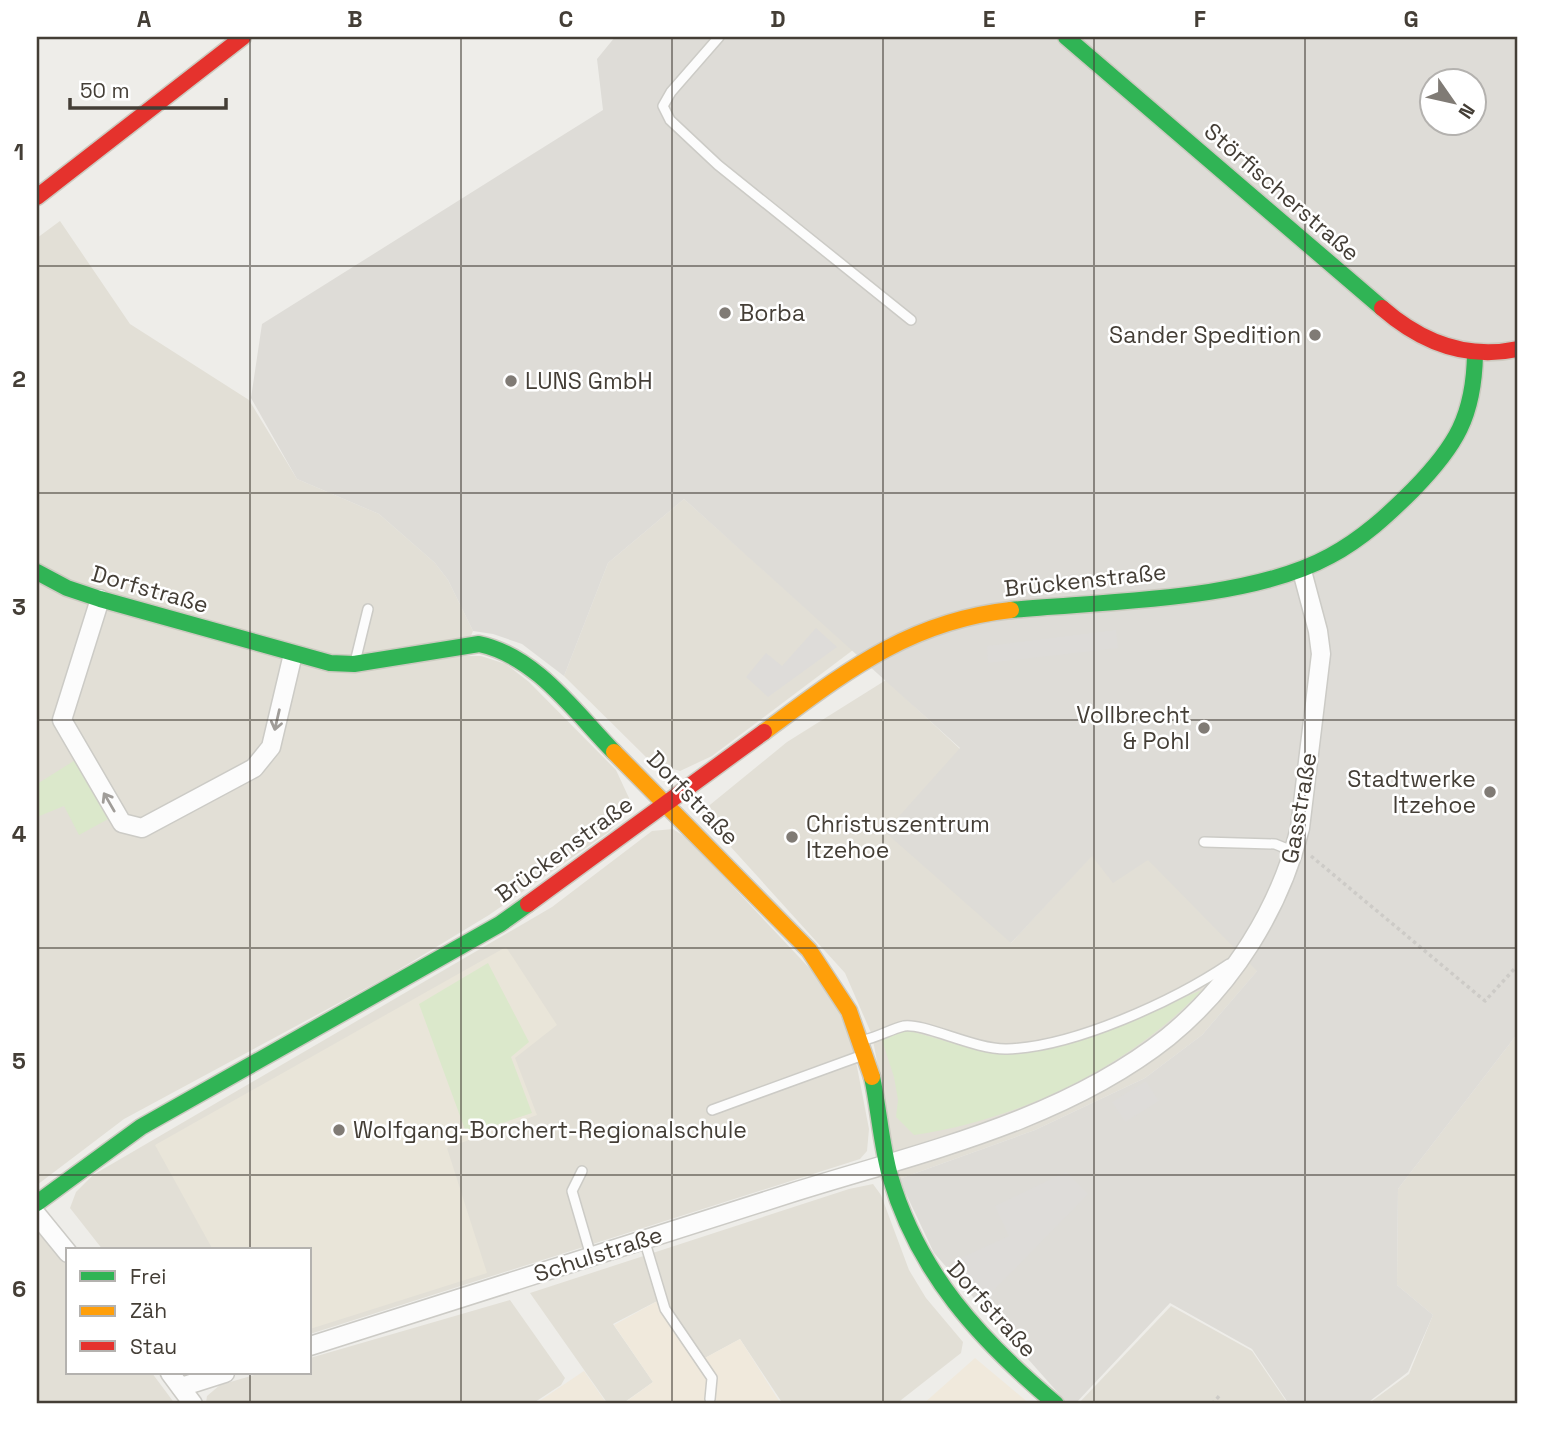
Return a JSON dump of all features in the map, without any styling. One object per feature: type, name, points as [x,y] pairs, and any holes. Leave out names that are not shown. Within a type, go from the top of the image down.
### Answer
[{"type":"street","points":[[37,197],[243,37]]},
{"type":"street","name":"Störfischerstraße","points":[[1071,38],[1386,312],[1435,345],[1475,354]]},
{"type":"street","points":[[1302,570],[1331,558],[1381,522],[1449,451],[1472,408],[1475,354],[1518,349]]},
{"type":"street","name":"Brückenstraße","points":[[37,1203],[141,1127],[500,924],[849,669],[926,628],[985,612],[1245,587],[1302,570]]},
{"type":"street","name":"Gasstraße","points":[[887,1163],[1028,1115],[1102,1080],[1147,1052],[1185,1022],[1239,958],[1275,903],[1295,848],[1321,654],[1318,631],[1302,570]]},
{"type":"street","name":"Dorfstraße","points":[[37,572],[67,588],[100,599],[330,663],[354,664],[480,644],[515,656],[541,675],[814,955],[840,990],[866,1047],[887,1163],[916,1252],[927,1270],[977,1332],[1056,1404]]},
{"type":"street","points":[[100,599],[62,720],[121,823],[131,827],[142,828],[254,768],[264,758],[271,747],[293,654]]},
{"type":"street","name":"Schulstraße","points":[[312,1345],[887,1163]]},
{"type":"street","points":[[37,1215],[66,1251]]},
{"type":"street","points":[[193,1404],[176,1380],[218,1374]]},
{"type":"lane","points":[[719,37],[671,92],[663,106],[670,120],[718,165],[911,320]]},
{"type":"lane","points":[[354,664],[368,609]]},
{"type":"lane","points":[[1203,842],[1275,844],[1295,848]]},
{"type":"lane","points":[[712,1110],[866,1047],[905,1026],[981,1047],[1007,1049],[1036,1045],[1091,1030],[1201,984],[1239,958]]},
{"type":"lane","points":[[582,1171],[572,1191],[591,1256]]},
{"type":"lane","points":[[645,1239],[665,1309],[712,1378],[710,1399]]},
{"type":"path","points":[[1295,848],[1485,1001],[1518,965]]},
{"type":"path","points":[[1212,1404],[1221,1394]]},
{"type":"shaded area","points":[[615,37],[1518,37],[1518,1033],[1398,1189],[1397,1285],[1433,1315],[1408,1372],[1366,1404],[1289,1404],[1252,1349],[1170,1303],[1075,1404],[1068,1404],[934,1253],[899,1179],[1035,1130],[1145,1078],[1202,1035],[1257,971],[1148,860],[1113,883],[1092,856],[1011,943],[885,832],[960,748],[684,499],[608,563],[564,676],[522,644],[493,634],[473,631],[448,580],[435,563],[379,514],[297,479],[251,398],[262,324],[603,110],[597,59]]},
{"type":"shaded area","points":[[60,221],[130,324],[249,400],[297,479],[379,514],[435,563],[448,580],[473,631],[462,656],[481,656],[506,664],[529,682],[616,770],[629,798],[625,813],[609,832],[489,915],[385,978],[124,1119],[37,1185],[37,238]]},
{"type":"shaded area","points":[[684,499],[853,650],[712,756],[680,771],[651,762],[564,676],[608,563]]},
{"type":"shaded area","points":[[816,628],[837,647],[768,697],[746,677],[766,653],[782,666]]},
{"type":"shaded area","points":[[1116,630],[1118,648],[988,663],[987,646]]},
{"type":"shaded area","points":[[886,680],[960,749],[1011,943],[1092,855],[1149,860],[1258,970],[1202,1035],[1145,1078],[1035,1130],[899,1179],[872,1035],[845,973],[700,813],[787,742]]},
{"type":"shaded area","points":[[673,829],[688,839],[830,990],[853,1046],[869,1129],[867,1151],[860,1159],[312,1333],[312,1248],[101,1248],[70,1208],[76,1192],[93,1175],[552,907],[652,831]]},
{"type":"shaded area","name":"Wolfgang-Borchert-Regionalschule","points":[[506,947],[557,1025],[515,1058],[537,1115],[447,1148],[487,1273],[312,1328],[312,1248],[212,1248],[155,1145]]},
{"type":"shaded area","points":[[1518,1033],[1518,1404],[1368,1404],[1409,1374],[1433,1315],[1397,1285],[1398,1189]]},
{"type":"shaded area","points":[[1146,1081],[1159,1101],[1125,1122],[1112,1102]]},
{"type":"shaded area","points":[[1066,1172],[1088,1194],[987,1297],[952,1262],[1009,1236],[995,1206]]},
{"type":"shaded area","points":[[873,1184],[881,1195],[909,1270],[926,1298],[963,1342],[961,1353],[896,1404],[783,1404],[740,1339],[703,1359],[663,1298],[613,1324],[653,1382],[622,1404],[608,1404],[530,1293],[849,1189]]},
{"type":"shaded area","points":[[37,1224],[66,1258],[66,1374],[153,1374],[175,1404],[37,1404]]},
{"type":"shaded area","points":[[663,1298],[703,1359],[740,1339],[781,1404],[623,1404],[653,1382],[614,1325]]},
{"type":"shaded area","points":[[510,1300],[565,1378],[561,1385],[532,1404],[206,1403],[207,1396],[220,1385],[258,1374],[312,1374],[312,1357]]},
{"type":"shaded area","points":[[1171,1306],[1252,1351],[1288,1404],[1078,1404]]},
{"type":"shaded area","points":[[975,1358],[1030,1404],[923,1404]]},
{"type":"shaded area","points":[[584,1371],[607,1404],[535,1404]]},
{"type":"green space","points":[[77,759],[110,818],[79,835],[64,806],[37,817],[37,784]]},
{"type":"green space","points":[[488,963],[529,1042],[511,1057],[532,1113],[467,1135],[419,1004]]},
{"type":"green space","points":[[1202,990],[1173,1018],[1141,1043],[1070,1086],[1032,1103],[954,1128],[914,1135],[896,1117],[898,1100],[894,1077],[882,1040],[907,1030],[983,1052],[1003,1052],[1131,1019]]},
{"type":"traffic: fast","points":[[1066,37],[1382,308]]},
{"type":"traffic: fast","points":[[1011,610],[1132,601],[1218,590],[1297,571],[1330,556],[1353,542],[1384,517],[1441,459],[1460,429],[1466,413],[1474,376],[1475,354]]},
{"type":"traffic: fast","points":[[37,572],[67,588],[100,599],[330,663],[354,664],[479,644],[500,650],[519,660],[553,688],[614,752]]},
{"type":"traffic: fast","points":[[37,1203],[141,1127],[500,924],[528,904]]},
{"type":"traffic: fast","points":[[872,1077],[890,1176],[917,1244],[935,1274],[977,1329],[1056,1404]]},
{"type":"traffic: slow","points":[[764,732],[850,670],[909,638],[940,625],[1011,610]]},
{"type":"traffic: slow","points":[[614,752],[809,950],[849,1011],[872,1077]]},
{"type":"traffic: jam","points":[[37,197],[243,37]]},
{"type":"traffic: jam","points":[[1382,308],[1412,330],[1445,345],[1480,352],[1518,349]]},
{"type":"traffic: jam","points":[[528,904],[764,732]]},
{"type":"place","name":"Borba","points":[[725,313]]},
{"type":"place","name":"Sander Spedition","points":[[1315,335]]},
{"type":"place","name":"LUNS GmbH","points":[[511,381]]},
{"type":"place","name":"Vollbrecht & Pohl","points":[[1204,728]]},
{"type":"place","name":"Stadtwerke Itzehoe","points":[[1490,792]]},
{"type":"place","name":"Christuszentrum Itzehoe","points":[[792,837]]},
{"type":"place","name":"Wolfgang-Borchert-Regionalschule","points":[[339,1130]]}]
